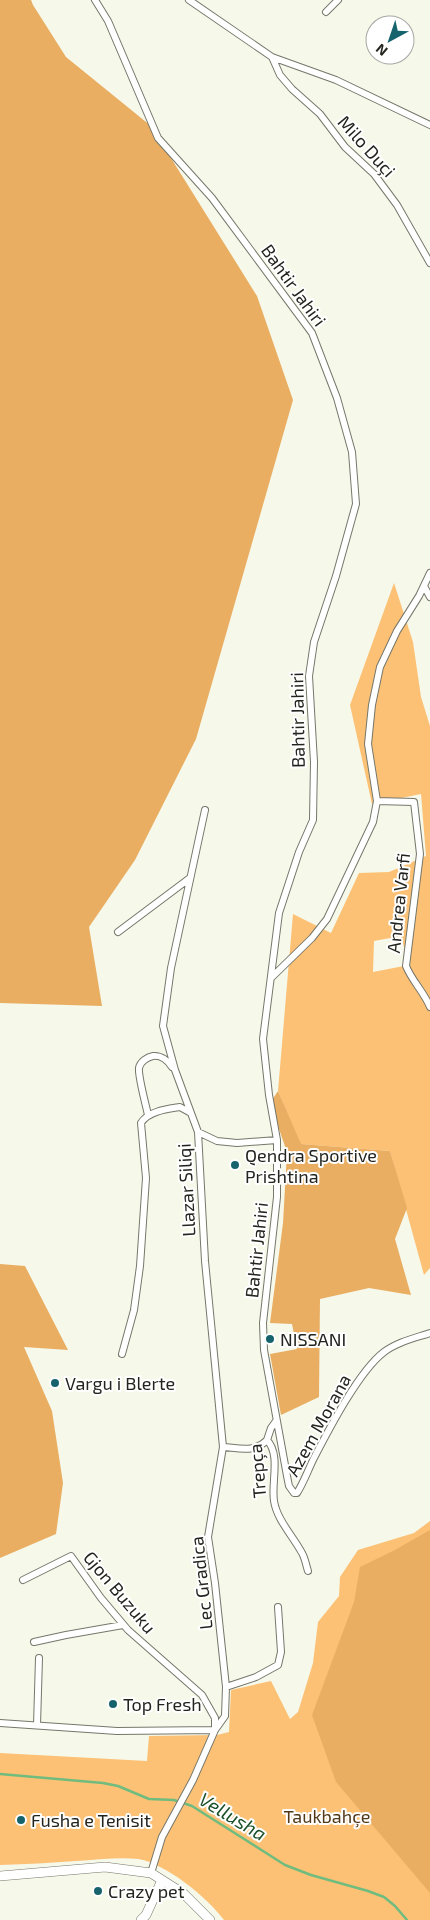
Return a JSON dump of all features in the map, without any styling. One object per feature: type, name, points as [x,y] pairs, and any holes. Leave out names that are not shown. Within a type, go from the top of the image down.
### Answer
[{"type":"street","name":"Bahtir Jahiri","points":[[95,0],[108,21],[158,138],[212,198],[312,333],[337,398],[352,452],[356,504],[336,576],[314,642],[309,676],[314,762],[313,820],[299,852],[278,913],[263,1040],[269,1095],[277,1140],[277,1197],[263,1323],[264,1350],[276,1421]]},
{"type":"street","points":[[189,0],[272,57],[336,80],[430,125]]},
{"type":"street","points":[[326,12],[338,0]]},
{"type":"street","name":"Milo Duçi","points":[[272,57],[280,75],[320,114],[345,147],[374,174],[397,206],[430,263]]},
{"type":"street","points":[[271,978],[312,938],[327,919],[373,822],[377,802],[368,744],[372,705],[380,667],[397,631],[430,573]]},
{"type":"street","points":[[424,586],[430,597]]},
{"type":"street","name":"Andrea Varfi","points":[[377,802],[414,802],[420,854],[406,966],[425,995],[430,1007]]},
{"type":"street","name":"Llazar Siliqi","points":[[205,810],[171,968],[163,1026],[175,1070],[198,1132],[205,1261],[223,1447]]},
{"type":"street","points":[[118,932],[190,878]]},
{"type":"street","points":[[148,1115],[139,1068],[143,1060],[149,1056],[157,1056],[168,1062],[175,1070]]},
{"type":"street","points":[[122,1354],[134,1310],[140,1266],[146,1178],[141,1123],[148,1115],[180,1106],[190,1113]]},
{"type":"street","points":[[198,1132],[217,1142],[237,1143],[277,1140]]},
{"type":"street","name":"Azem Morana","points":[[276,1421],[289,1486],[297,1493],[335,1420],[368,1367],[385,1351],[409,1339],[430,1333]]},
{"type":"street","name":"Trepça","points":[[276,1421],[271,1428],[267,1440],[273,1446],[274,1502],[279,1517],[303,1554],[308,1571]]},
{"type":"street","points":[[223,1447],[255,1449],[262,1446],[267,1440]]},
{"type":"street","name":"Lec Gradica","points":[[151,1873],[162,1837],[178,1810],[215,1734],[215,1730],[225,1716],[226,1687],[208,1537],[223,1447]]},
{"type":"street","name":"Gjon Buzuku","points":[[23,1580],[71,1556],[123,1625],[202,1695],[215,1718],[215,1730]]},
{"type":"street","points":[[226,1687],[256,1677],[278,1665],[281,1652],[278,1607]]},
{"type":"street","points":[[34,1642],[66,1634],[123,1625]]},
{"type":"street","points":[[37,1725],[39,1658]]},
{"type":"street","points":[[0,1723],[117,1731],[215,1730]]},
{"type":"street","points":[[0,1876],[96,1867],[151,1873],[184,1894],[210,1920]]},
{"type":"street","points":[[141,1920],[146,1915],[162,1880]]},
{"type":"green space","points":[[394,583],[413,642],[421,697],[430,726],[430,1268],[424,1275],[390,1151],[300,1144],[278,1091],[293,914],[331,933],[359,873],[389,872],[426,856],[421,794],[372,804],[350,705]],"holes":[[[401,936],[409,965],[373,972],[374,941]]]},
{"type":"green space","name":"Taukbahçe","points":[[430,1521],[430,1920],[224,1920],[197,1892],[173,1874],[161,1867],[138,1859],[115,1858],[0,1865],[0,1753],[147,1761],[149,1736],[217,1735],[229,1732],[231,1690],[271,1681],[290,1719],[298,1712],[313,1663],[318,1622],[339,1596],[340,1577],[358,1550],[414,1533]]},
{"type":"shaded area","points":[[0,0],[31,0],[66,57],[151,126],[257,296],[293,400],[196,739],[135,860],[89,927],[102,1006],[0,1003]]},
{"type":"shaded area","points":[[278,1091],[301,1144],[390,1151],[407,1208],[395,1239],[411,1295],[369,1288],[320,1299],[319,1397],[281,1415],[270,1354],[297,1349],[292,1324],[270,1323],[283,1223],[287,1152],[270,1103]]},
{"type":"shaded area","points":[[0,1264],[25,1266],[68,1350],[24,1347],[52,1411],[63,1483],[56,1534],[0,1558]]},
{"type":"shaded area","points":[[430,1530],[430,1893],[336,1782],[312,1715],[354,1602],[360,1567]]},
{"type":"waterway","name":"Vellusha","points":[[0,1774],[103,1783],[118,1786],[149,1799],[174,1800],[192,1806],[285,1865],[311,1875],[384,1897],[407,1920]]},
{"type":"place","name":"Qendra Sportive Prishtina","points":[[235,1165]]},
{"type":"place","name":"NISSANI","points":[[270,1339]]},
{"type":"place","name":"Vargu i Blerte","points":[[55,1383]]},
{"type":"place","name":"Top Fresh","points":[[113,1704]]},
{"type":"place","name":"Fusha e Tenisit","points":[[21,1820]]},
{"type":"place","name":"Crazy pet","points":[[98,1891]]}]
